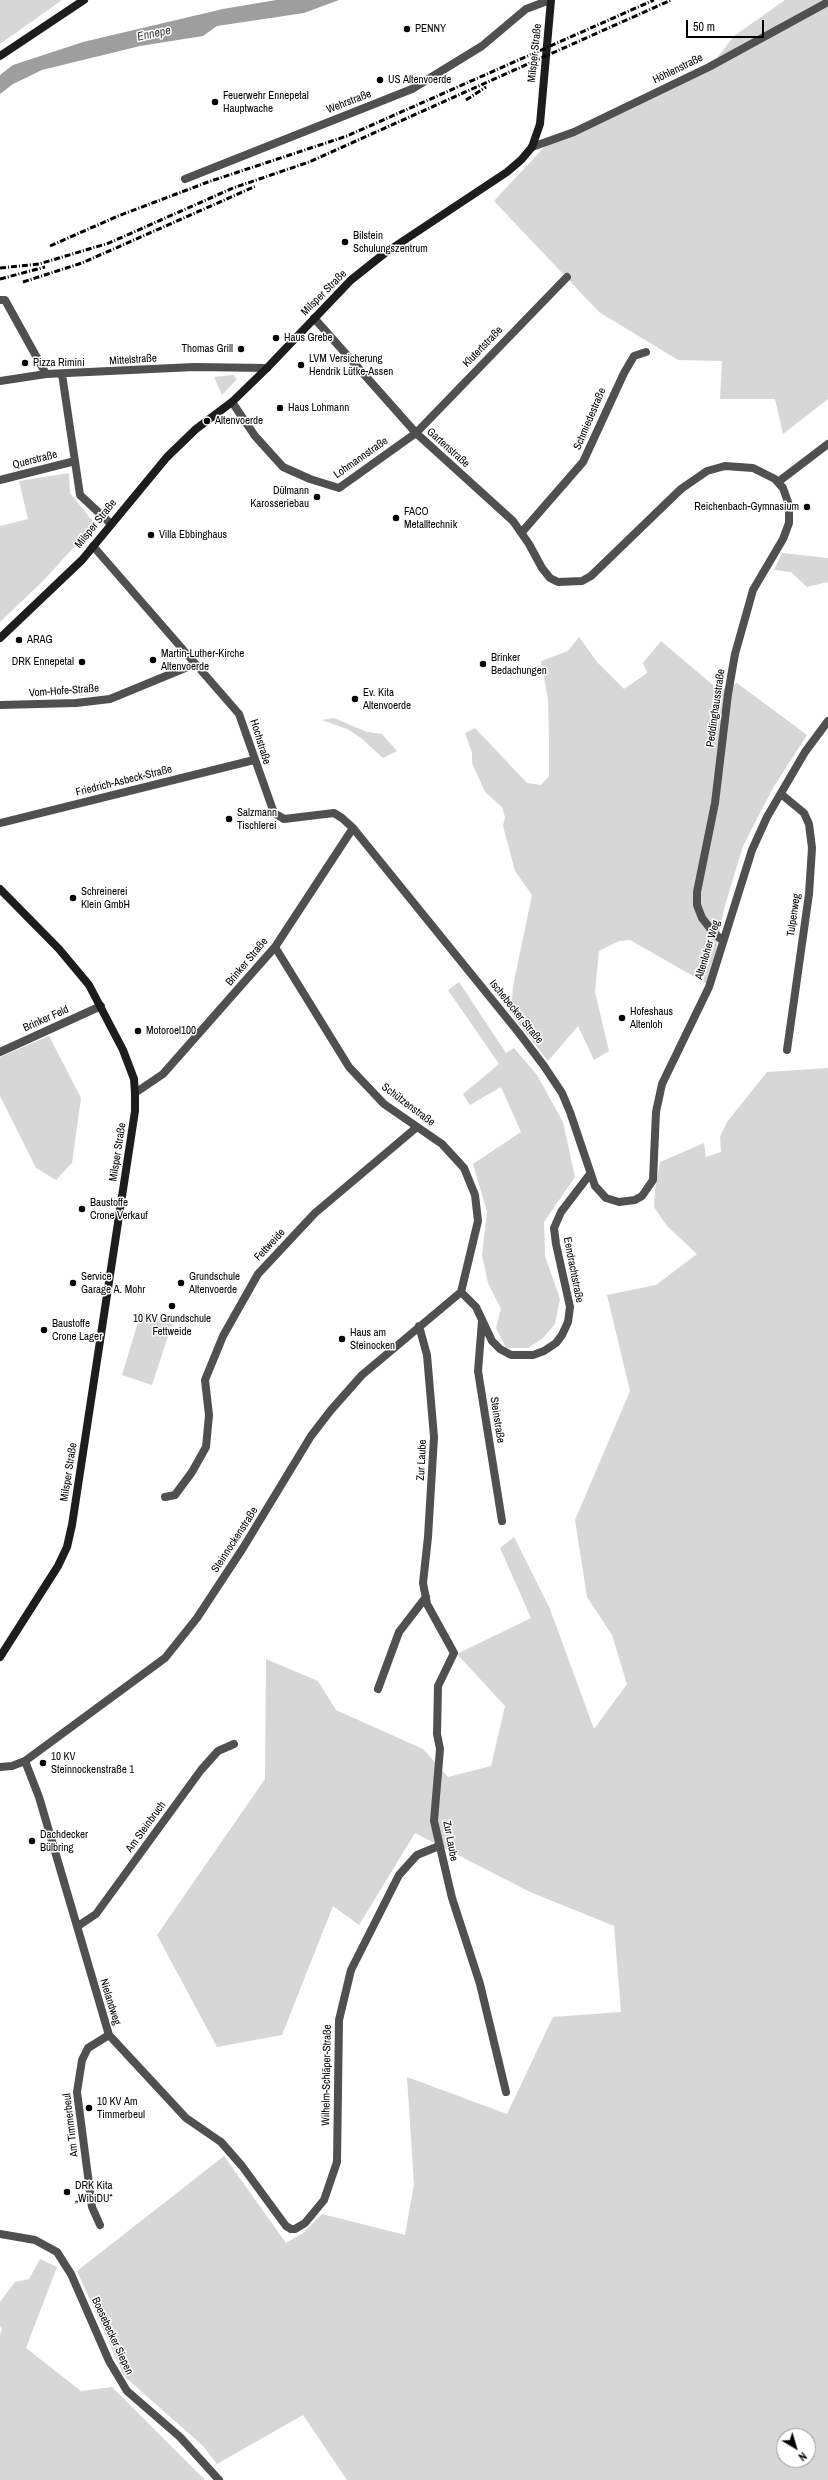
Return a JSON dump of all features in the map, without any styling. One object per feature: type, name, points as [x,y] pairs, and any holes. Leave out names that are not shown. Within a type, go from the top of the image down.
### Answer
[{"type":"street","points":[[0,56],[84,0]]},
{"type":"street","name":"Milsper Straße","points":[[0,638],[66,577],[167,458],[196,430],[232,402],[267,368],[351,280],[385,253],[507,172],[532,147],[540,124],[551,0]]},
{"type":"street","name":"Wehrstraße","points":[[186,179],[412,89],[482,46],[526,9],[551,0]]},
{"type":"street","name":"Höhlenstraße","points":[[532,147],[574,132],[709,66],[828,2]]},
{"type":"street","name":"Klutertstraße","points":[[416,433],[567,277]]},
{"type":"street","points":[[0,300],[5,300],[46,374]]},
{"type":"street","name":"Gartenstraße","points":[[314,318],[416,433],[506,514],[522,532],[542,568],[550,578],[558,582],[572,583]]},
{"type":"street","name":"Schmiedestraße","points":[[522,532],[583,462],[624,373],[634,356],[646,352]]},
{"type":"street","name":"Mittelstraße","points":[[0,381],[46,374],[194,367],[267,368]]},
{"type":"street","points":[[62,374],[80,495],[111,524]]},
{"type":"street","name":"Lohmannstraße","points":[[232,402],[255,436],[283,467],[310,479],[339,488],[416,433]]},
{"type":"street","points":[[778,482],[828,444]]},
{"type":"street","name":"Querstraße","points":[[0,480],[75,462]]},
{"type":"street","name":"Peddinghausstraße","points":[[572,583],[582,581],[592,576],[681,489],[707,471],[725,466],[744,466],[761,471],[778,482],[785,492],[789,505],[789,523],[783,539],[753,590],[735,654],[728,694],[715,804],[697,892],[697,905],[702,918],[712,932],[723,941]]},
{"type":"street","name":"Hochstraße","points":[[93,546],[239,714],[270,806],[278,818],[284,820],[334,813],[353,828]]},
{"type":"street","name":"Vom-Hofe-Straße","points":[[0,706],[76,704],[110,699],[195,664]]},
{"type":"street","name":"Altenloher Weg","points":[[642,1196],[653,1180],[656,1112],[662,1084],[709,987],[752,850],[781,794],[810,746],[828,721]]},
{"type":"street","name":"Friedrich-Asbeck-Straße","points":[[0,823],[254,760]]},
{"type":"street","name":"Tulpenweg","points":[[781,794],[804,813],[809,824],[812,848],[809,894],[787,1050]]},
{"type":"street","name":"Brinker Straße","points":[[135,1093],[163,1074],[275,947],[353,828]]},
{"type":"street","name":"Ischebecker Straße","points":[[353,828],[548,1070],[570,1112],[595,1186],[606,1198],[625,1202],[642,1196]]},
{"type":"street","name":"Milsper Straße","points":[[0,889],[73,964],[101,1006],[129,1065],[135,1093],[135,1111],[72,1525],[67,1547],[58,1566],[0,1657]]},
{"type":"street","name":"Schützenstraße","points":[[275,947],[349,1067],[384,1104],[442,1144],[464,1168],[475,1195],[478,1221],[461,1292]]},
{"type":"street","name":"Brinker Feld","points":[[0,1052],[101,1006]]},
{"type":"street","name":"Fettweide","points":[[165,1497],[175,1495],[192,1472],[206,1447],[209,1414],[205,1380],[222,1336],[258,1274],[315,1213],[418,1127]]},
{"type":"street","name":"Eendrachtstraße","points":[[461,1292],[476,1307],[492,1341],[500,1349],[512,1355],[534,1355],[544,1351],[562,1335],[568,1322],[570,1307],[554,1228],[561,1212],[590,1174]]},
{"type":"street","name":"Steinnockenstraße","points":[[0,1767],[12,1766],[25,1761],[156,1666],[174,1649],[239,1555],[312,1436],[332,1410],[362,1375],[461,1292]]},
{"type":"street","name":"Steinstraße","points":[[482,1321],[478,1371],[502,1522]]},
{"type":"street","name":"Zur Laube","points":[[419,1326],[427,1355],[434,1437],[428,1537],[423,1583],[426,1597],[436,1622],[454,1653],[438,1686],[437,1734],[440,1749],[434,1821],[452,1898],[482,1991],[506,2092]]},
{"type":"street","points":[[378,1689],[399,1632],[426,1597]]},
{"type":"street","name":"Am Steinbruch","points":[[78,1926],[96,1914],[201,1770],[218,1751],[234,1744]]},
{"type":"street","name":"Nielandweg","points":[[25,1761],[39,1797],[109,2035],[186,2118],[221,2142],[242,2166],[286,2226],[296,2229]]},
{"type":"street","name":"Wilhelm-Schläper-Straße","points":[[296,2229],[305,2223],[324,2200],[337,2162],[339,2020],[350,1970],[398,1875],[417,1855],[439,1846]]},
{"type":"street","name":"Am Timmerbeul","points":[[100,2225],[92,2207],[77,2092],[82,2060],[88,2048],[109,2035]]},
{"type":"street","name":"Boesebecker Siepen","points":[[0,2234],[36,2240],[57,2252],[71,2274],[109,2360],[127,2391],[180,2437],[219,2480]]},
{"type":"shaded area","points":[[0,0],[62,0],[0,44]]},
{"type":"shaded area","points":[[785,0],[828,0],[828,399],[783,434],[775,399],[720,399],[722,361],[678,360],[599,312],[494,201],[547,144],[711,66],[734,36]]},
{"type":"shaded area","points":[[233,375],[237,379],[222,395],[214,377]]},
{"type":"shaded area","points":[[69,473],[70,493],[95,524],[43,581],[0,622],[0,526],[28,519],[19,481]]},
{"type":"shaded area","points":[[782,553],[828,558],[828,582],[807,587],[791,572],[774,570]]},
{"type":"shaded area","points":[[579,637],[597,662],[624,689],[647,673],[643,663],[661,641],[720,691],[737,683],[807,735],[773,788],[743,846],[724,909],[714,962],[707,984],[630,940],[619,941],[599,951],[595,992],[609,1051],[594,1060],[578,1026],[548,1061],[511,1014],[513,986],[532,895],[515,871],[503,826],[505,817],[502,807],[485,792],[472,763],[472,753],[465,733],[475,728],[527,783],[541,785],[549,776],[549,740],[548,699],[541,661],[568,651]]},
{"type":"shaded area","points":[[334,718],[367,732],[382,734],[397,751],[383,758],[361,738],[347,729],[322,720]]},
{"type":"shaded area","points":[[459,982],[506,1053],[514,1048],[537,1075],[563,1122],[575,1177],[544,1222],[545,1256],[560,1299],[555,1324],[543,1338],[528,1348],[506,1348],[496,1328],[501,1309],[488,1283],[482,1255],[487,1212],[473,1164],[521,1132],[501,1087],[470,1105],[463,1094],[499,1064],[448,990]]},
{"type":"shaded area","points":[[49,1036],[81,1098],[72,1163],[56,1180],[36,1168],[0,1096],[0,1057]]},
{"type":"shaded area","points":[[828,1068],[828,2480],[347,2480],[303,2415],[217,2464],[203,2446],[124,2376],[77,2271],[224,2156],[286,2243],[303,2233],[322,2214],[405,2235],[414,2184],[407,2077],[507,2114],[553,2017],[621,2012],[614,1926],[530,1892],[415,1833],[359,1925],[333,1906],[282,2035],[217,2047],[157,1935],[265,1779],[266,1659],[318,1681],[336,1710],[423,1749],[448,1777],[491,1766],[505,1706],[457,1654],[531,1618],[500,1548],[514,1537],[550,1609],[594,1729],[627,1684],[612,1635],[587,1597],[575,1520],[630,1391],[607,1295],[656,1285],[697,1254],[667,1226],[654,1207],[655,1190],[660,1162],[704,1143],[706,1157],[721,1152],[720,1137],[727,1122],[767,1072]]},
{"type":"shaded area","points":[[141,1312],[172,1324],[152,1385],[122,1375]]},
{"type":"shaded area","points":[[40,2259],[57,2267],[26,2348],[81,2391],[112,2387],[205,2480],[0,2480],[0,2334],[2,2329],[0,2326],[0,2302],[15,2282],[29,2279]]},
{"type":"water","name":"Ennepe","points":[[276,0],[339,0],[304,13],[217,26],[203,36],[140,46],[42,70],[13,84],[0,94],[0,75],[13,65],[83,42],[223,9]]},
{"type":"railway","points":[[50,246],[118,216],[208,182],[347,136],[654,0]]},
{"type":"railway","points":[[0,268],[39,264],[109,243],[233,188],[309,162],[671,0]]},
{"type":"railway","points":[[466,100],[486,87]]},
{"type":"railway","points":[[23,282],[82,263],[256,186]]},
{"type":"railway","points":[[0,279],[45,267]]},
{"type":"place","name":"PENNY","points":[[407,29]]},
{"type":"place","name":"US Altenvoerde","points":[[380,80]]},
{"type":"place","name":"Feuerwehr Ennepetal Hauptwache","points":[[215,102]]},
{"type":"place","name":"Bilstein Schulungszentrum","points":[[345,242]]},
{"type":"place","name":"Haus Grebe","points":[[276,338]]},
{"type":"place","name":"Thomas Grill","points":[[241,349]]},
{"type":"place","name":"Pizza Rimini","points":[[25,363]]},
{"type":"place","name":"LVM Versicherung Hendrik Lütke-Assen","points":[[301,365]]},
{"type":"place","name":"Haus Lohmann","points":[[280,408]]},
{"type":"place","name":"Altenvoerde","points":[[207,421]]},
{"type":"place","name":"Dülmann Karosseriebau","points":[[317,497]]},
{"type":"place","name":"Reichenbach-Gymnasium","points":[[807,507]]},
{"type":"place","name":"FACO Metalltechnik","points":[[396,518]]},
{"type":"place","name":"Villa Ebbinghaus","points":[[151,535]]},
{"type":"place","name":"ARAG","points":[[19,640]]},
{"type":"place","name":"Martin-Luther-Kirche Altenvoerde","points":[[153,660]]},
{"type":"place","name":"DRK Ennepetal","points":[[82,662]]},
{"type":"place","name":"Brinker Bedachungen","points":[[483,664]]},
{"type":"place","name":"Ev. Kita Altenvoerde","points":[[355,699]]},
{"type":"place","name":"Salzmann Tischlerei","points":[[229,819]]},
{"type":"place","name":"Schreinerei Klein GmbH","points":[[73,898]]},
{"type":"place","name":"Hofeshaus Altenloh","points":[[622,1018]]},
{"type":"place","name":"Motoroel100","points":[[138,1031]]},
{"type":"place","name":"Baustoffe Crone Verkauf","points":[[82,1209]]},
{"type":"place","name":"Service Garage A. Mohr","points":[[73,1283]]},
{"type":"place","name":"Grundschule Altenvoerde","points":[[181,1283]]},
{"type":"place","name":"10 KV Grundschule Fettweide","points":[[172,1306]]},
{"type":"place","name":"Baustoffe Crone Lager","points":[[44,1330]]},
{"type":"place","name":"Haus am Steinocken","points":[[342,1339]]},
{"type":"place","name":"10 KV Steinnockenstraße 1","points":[[43,1763]]},
{"type":"place","name":"Dachdecker Bülbring","points":[[32,1841]]},
{"type":"place","name":"10 KV Am Timmerbeul","points":[[89,2108]]},
{"type":"place","name":"DRK Kita „WibiDU“","points":[[67,2192]]}]
